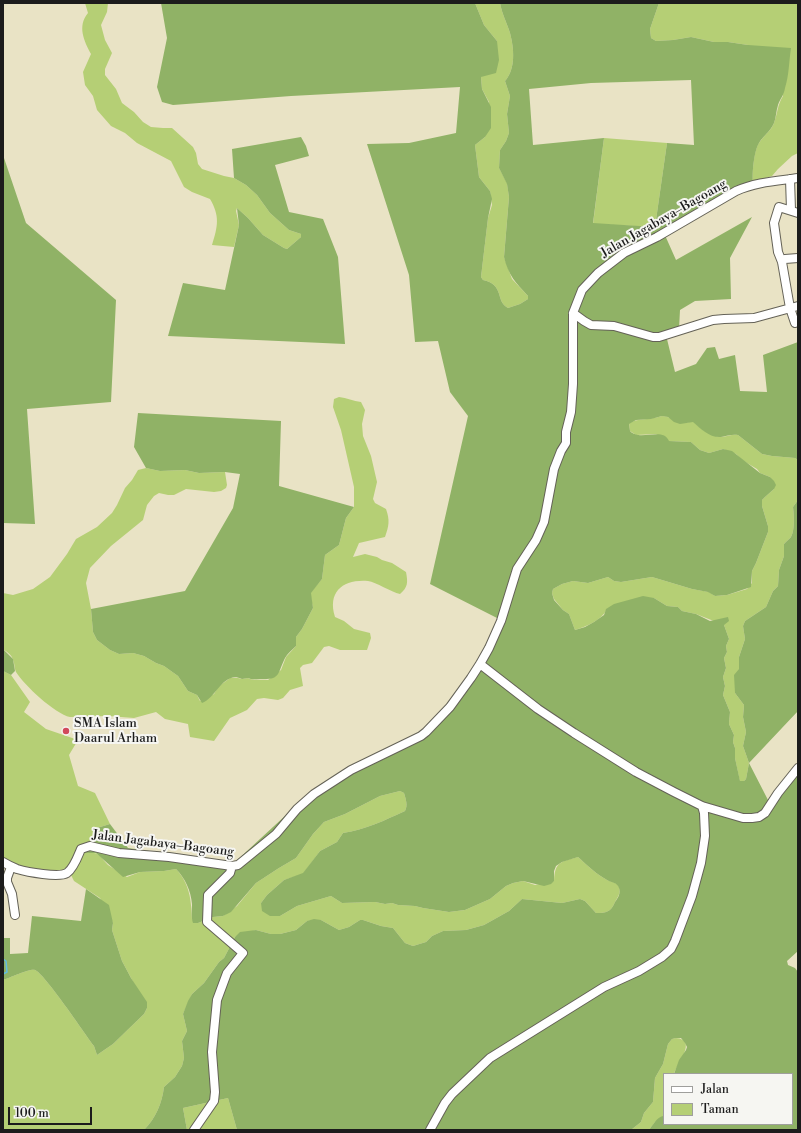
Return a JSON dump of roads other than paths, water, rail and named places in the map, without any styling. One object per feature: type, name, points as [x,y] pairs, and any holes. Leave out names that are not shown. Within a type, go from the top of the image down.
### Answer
[{"type":"street","points":[[794,179],[795,211],[779,207],[774,222],[778,252],[782,262],[790,308],[795,323]]},
{"type":"street","name":"Jalan Jagabaya–Bagoang","points":[[3,862],[32,872],[62,875],[71,869],[81,849],[90,846],[119,853],[169,857],[232,866],[241,864],[276,834],[297,809],[314,794],[351,770],[421,736],[426,732],[450,707],[471,678],[489,648],[501,621],[517,569],[536,540],[544,522],[554,469],[566,443],[573,384],[573,313],[582,290],[598,273],[624,253],[657,237],[744,188],[772,181],[794,179]]},
{"type":"street","points":[[782,262],[785,260],[798,258]]},
{"type":"street","points":[[573,313],[591,325],[614,326],[652,337],[659,337],[713,320],[754,318],[798,306]]},
{"type":"street","points":[[480,664],[538,709],[574,733],[636,772],[702,806],[743,818],[759,817],[765,813],[778,793],[798,768]]},
{"type":"street","points":[[430,1130],[445,1103],[452,1094],[490,1058],[604,987],[638,971],[662,957],[671,949],[676,941],[692,896],[701,863],[705,836],[704,813],[702,806]]},
{"type":"street","points":[[11,866],[6,878],[12,894],[15,915]]},
{"type":"street","points":[[194,1130],[214,1101],[215,1092],[212,1052],[217,1000],[227,973],[243,953],[207,922],[208,895],[230,873],[232,866]]},
{"type":"waterway","points":[[3,959],[6,961],[7,972],[3,974]]},
{"type":"place","name":"SMA Islam Daarul Arham","points":[[66,731]]}]
